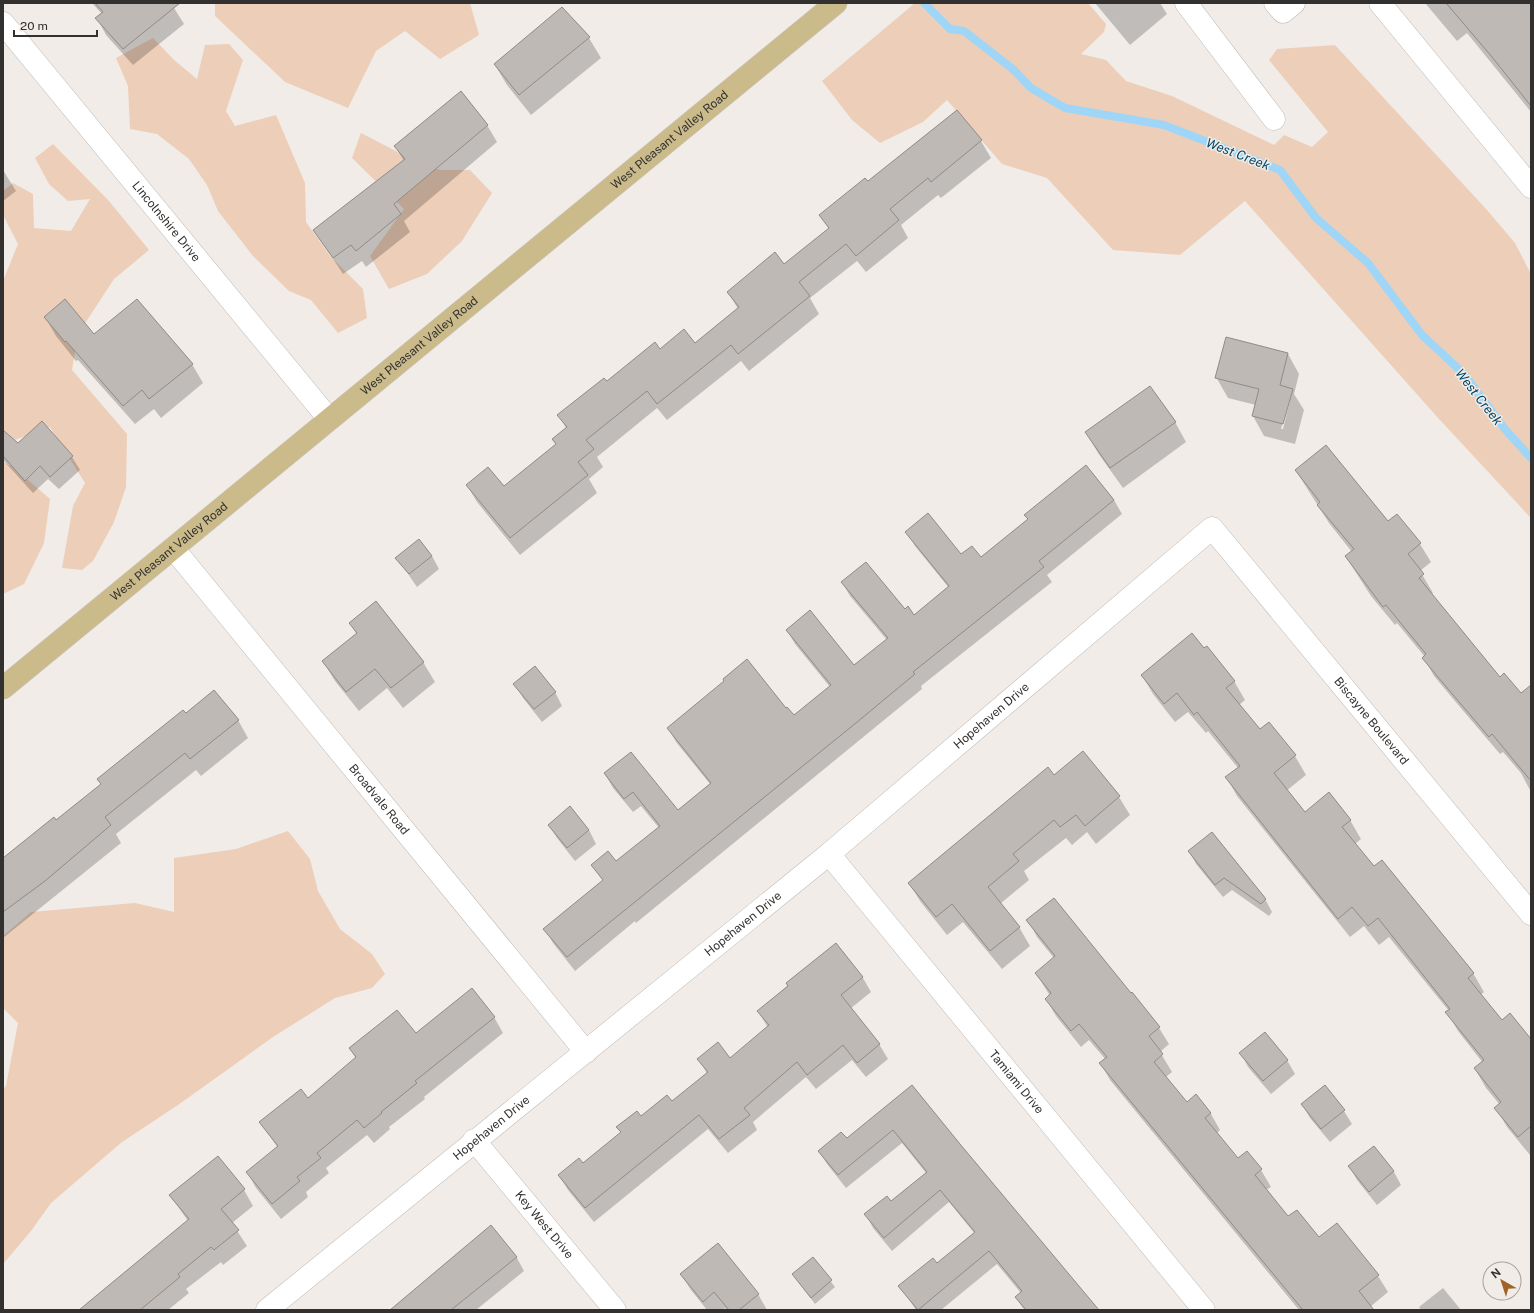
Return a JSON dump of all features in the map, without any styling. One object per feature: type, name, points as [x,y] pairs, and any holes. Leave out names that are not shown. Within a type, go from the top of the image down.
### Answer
[{"type":"main road","name":"West Pleasant Valley Road","points":[[3,688],[836,3]]},
{"type":"street","points":[[1186,3],[1274,119]]},
{"type":"street","points":[[1275,3],[1283,12],[1294,3]]},
{"type":"street","points":[[1380,3],[1531,187]]},
{"type":"street","name":"Lincolnshire Drive","points":[[3,23],[329,419]]},
{"type":"street","name":"Hopehaven Drive","points":[[266,1310],[829,854],[1212,528]]},
{"type":"street","name":"Biscayne Boulevard","points":[[1212,528],[1531,914]]},
{"type":"street","name":"Broadvale Road","points":[[173,548],[586,1052]]},
{"type":"street","name":"Tamiami Drive","points":[[829,854],[1204,1310]]},
{"type":"street","name":"Key West Drive","points":[[474,1140],[615,1310]]},
{"type":"shaded area","points":[[215,3],[470,3],[479,35],[440,59],[405,31],[376,51],[348,108],[285,82],[215,16]]},
{"type":"shaded area","points":[[915,3],[1088,3],[1106,24],[1104,32],[1081,54],[1106,60],[1126,81],[1172,96],[1274,145],[1284,135],[1312,147],[1328,132],[1269,60],[1277,49],[1335,45],[1487,210],[1515,243],[1531,274],[1531,518],[1439,419],[1245,201],[1180,255],[1113,250],[1047,178],[1002,164],[947,100],[923,122],[880,143],[852,120],[822,81]]},
{"type":"shaded area","points":[[153,38],[174,60],[197,79],[205,45],[229,44],[243,60],[226,111],[235,126],[276,115],[305,183],[306,222],[331,257],[363,289],[367,318],[338,333],[311,300],[289,291],[253,256],[218,211],[207,185],[189,159],[157,134],[130,129],[128,86],[116,58]]},
{"type":"shaded area","points":[[361,133],[417,162],[440,170],[470,170],[492,193],[462,241],[427,274],[389,289],[370,256],[404,209],[352,158]]},
{"type":"shaded area","points":[[53,144],[109,201],[149,250],[114,279],[78,334],[72,370],[127,434],[126,487],[114,522],[93,561],[82,570],[62,568],[73,506],[85,483],[50,427],[12,441],[3,438],[3,281],[18,244],[3,215],[3,191],[13,183],[33,194],[34,228],[71,231],[90,199],[68,201],[49,184],[35,158]]},
{"type":"shaded area","points":[[3,462],[13,467],[50,499],[44,543],[24,584],[3,594]]},
{"type":"shaded area","points":[[288,831],[310,859],[318,891],[340,929],[372,954],[385,974],[372,988],[335,998],[273,1037],[178,1105],[122,1142],[51,1203],[31,1231],[3,1264],[3,1089],[6,1086],[18,1023],[3,1008],[3,936],[31,912],[135,903],[174,912],[174,858],[236,849]]},
{"type":"building","points":[[95,3],[180,3],[123,49],[95,18],[103,12]]},
{"type":"building","points":[[1446,3],[1531,3],[1531,106],[1492,57]]},
{"type":"building","points":[[562,7],[590,37],[519,95],[494,64]]},
{"type":"building","points":[[461,91],[488,125],[394,204],[401,214],[356,251],[351,245],[333,258],[313,230],[405,159],[394,146]]},
{"type":"building","points":[[957,110],[982,140],[931,182],[928,178],[890,209],[899,220],[856,256],[846,244],[799,282],[810,296],[738,354],[731,345],[657,404],[647,391],[586,440],[594,449],[578,462],[588,475],[510,538],[466,485],[488,467],[504,486],[556,444],[552,439],[567,427],[557,415],[604,378],[607,381],[655,342],[660,349],[684,329],[695,343],[739,307],[727,292],[775,252],[784,264],[829,228],[819,215],[865,178],[868,181]]},
{"type":"building","points":[[65,299],[94,334],[137,299],[193,364],[149,399],[142,390],[123,406],[44,317]]},
{"type":"building","points":[[1226,337],[1288,353],[1280,385],[1293,389],[1283,424],[1252,416],[1259,389],[1215,378]]},
{"type":"building","points":[[1150,386],[1176,422],[1110,468],[1085,432]]},
{"type":"building","points":[[42,421],[73,456],[50,477],[40,466],[25,481],[3,456],[3,430],[18,443]]},
{"type":"building","points":[[1326,445],[1388,521],[1397,514],[1421,543],[1408,554],[1424,574],[1419,578],[1500,677],[1504,673],[1521,693],[1531,685],[1531,781],[1492,734],[1489,737],[1422,658],[1426,654],[1386,605],[1383,607],[1345,556],[1354,549],[1317,505],[1320,502],[1295,470]]},
{"type":"building","points":[[1086,465],[1114,500],[1039,561],[1044,567],[913,672],[915,674],[856,723],[567,957],[543,929],[603,880],[591,865],[608,851],[616,861],[660,826],[633,792],[624,799],[604,773],[631,752],[678,810],[711,783],[667,728],[724,681],[723,679],[747,659],[786,708],[787,707],[794,715],[831,685],[786,630],[810,610],[854,665],[888,638],[841,582],[866,562],[905,609],[908,606],[914,615],[949,586],[905,532],[928,513],[961,554],[972,546],[981,557],[1028,519],[1024,515]]},
{"type":"building","points":[[419,539],[432,556],[409,574],[395,558]]},
{"type":"building","points":[[376,601],[424,662],[391,688],[375,669],[346,692],[322,661],[357,633],[349,623]]},
{"type":"building","points":[[1192,633],[1204,648],[1207,646],[1235,681],[1226,688],[1260,729],[1269,722],[1296,755],[1274,773],[1305,812],[1329,792],[1351,820],[1342,827],[1374,866],[1382,860],[1474,973],[1468,978],[1502,1020],[1510,1013],[1531,1039],[1531,1126],[1518,1137],[1494,1108],[1501,1102],[1474,1068],[1484,1060],[1445,1012],[1450,1009],[1378,918],[1368,926],[1352,907],[1338,919],[1225,777],[1240,766],[1197,712],[1194,715],[1177,693],[1164,704],[1141,675]]},
{"type":"building","points":[[535,666],[556,692],[534,709],[513,684]]},
{"type":"building","points":[[214,690],[239,720],[190,759],[185,753],[105,817],[111,825],[45,881],[3,912],[3,858],[54,817],[56,820],[101,784],[97,779],[183,710],[186,713]]},
{"type":"building","points":[[1083,751],[1120,796],[1085,826],[1076,815],[1060,827],[1054,820],[1013,854],[1019,861],[988,887],[1020,927],[990,951],[952,904],[936,917],[908,883],[1048,767],[1054,775]]},
{"type":"building","points":[[570,806],[589,830],[567,848],[548,825]]},
{"type":"building","points":[[1212,832],[1266,899],[1261,904],[1224,878],[1215,885],[1188,851]]},
{"type":"building","points":[[1054,898],[1160,1027],[1149,1036],[1163,1054],[1154,1062],[1187,1102],[1196,1094],[1211,1113],[1205,1118],[1238,1158],[1247,1151],[1262,1169],[1255,1175],[1288,1216],[1297,1210],[1319,1237],[1337,1223],[1379,1275],[1359,1291],[1374,1310],[1303,1310],[1099,1063],[1107,1057],[1079,1024],[1071,1031],[1045,999],[1051,993],[1035,973],[1055,956],[1026,920]]},
{"type":"building","points":[[836,943],[863,977],[841,995],[880,1044],[857,1063],[843,1045],[807,1075],[797,1062],[744,1108],[750,1115],[719,1139],[699,1115],[585,1208],[558,1175],[579,1158],[583,1163],[621,1132],[616,1127],[637,1111],[641,1116],[667,1095],[672,1101],[708,1072],[697,1059],[718,1042],[730,1058],[769,1025],[757,1011],[788,986],[786,983]]},
{"type":"building","points":[[472,988],[495,1017],[415,1081],[417,1083],[364,1128],[357,1120],[317,1153],[321,1158],[297,1177],[300,1181],[272,1204],[246,1172],[278,1146],[259,1122],[301,1089],[308,1098],[356,1057],[349,1048],[397,1010],[416,1033]]},
{"type":"building","points":[[1265,1032],[1288,1060],[1263,1081],[1239,1053]]},
{"type":"building","points":[[912,1085],[1099,1310],[1026,1310],[1015,1297],[1022,1291],[989,1251],[918,1310],[898,1286],[933,1258],[937,1263],[975,1232],[940,1190],[884,1238],[864,1214],[887,1196],[891,1201],[927,1172],[893,1130],[838,1175],[818,1151],[841,1132],[847,1138]]},
{"type":"building","points":[[1325,1085],[1345,1110],[1321,1129],[1301,1104]]},
{"type":"building","points":[[1374,1146],[1394,1171],[1369,1192],[1348,1166]]},
{"type":"building","points":[[218,1156],[245,1189],[221,1209],[239,1230],[214,1250],[211,1247],[178,1274],[180,1277],[140,1310],[79,1310],[189,1219],[169,1195]]},
{"type":"building","points":[[491,1225],[517,1257],[451,1310],[390,1310]]},
{"type":"building","points":[[718,1243],[759,1294],[739,1310],[729,1310],[714,1292],[703,1302],[680,1274]]},
{"type":"building","points":[[813,1257],[832,1280],[811,1298],[792,1274]]},
{"type":"waterway","name":"West Creek","points":[[925,4],[950,29],[964,31],[1014,70],[1031,88],[1065,108],[1164,125],[1280,170],[1316,218],[1368,263],[1422,335],[1464,374],[1504,428],[1531,458]]}]
